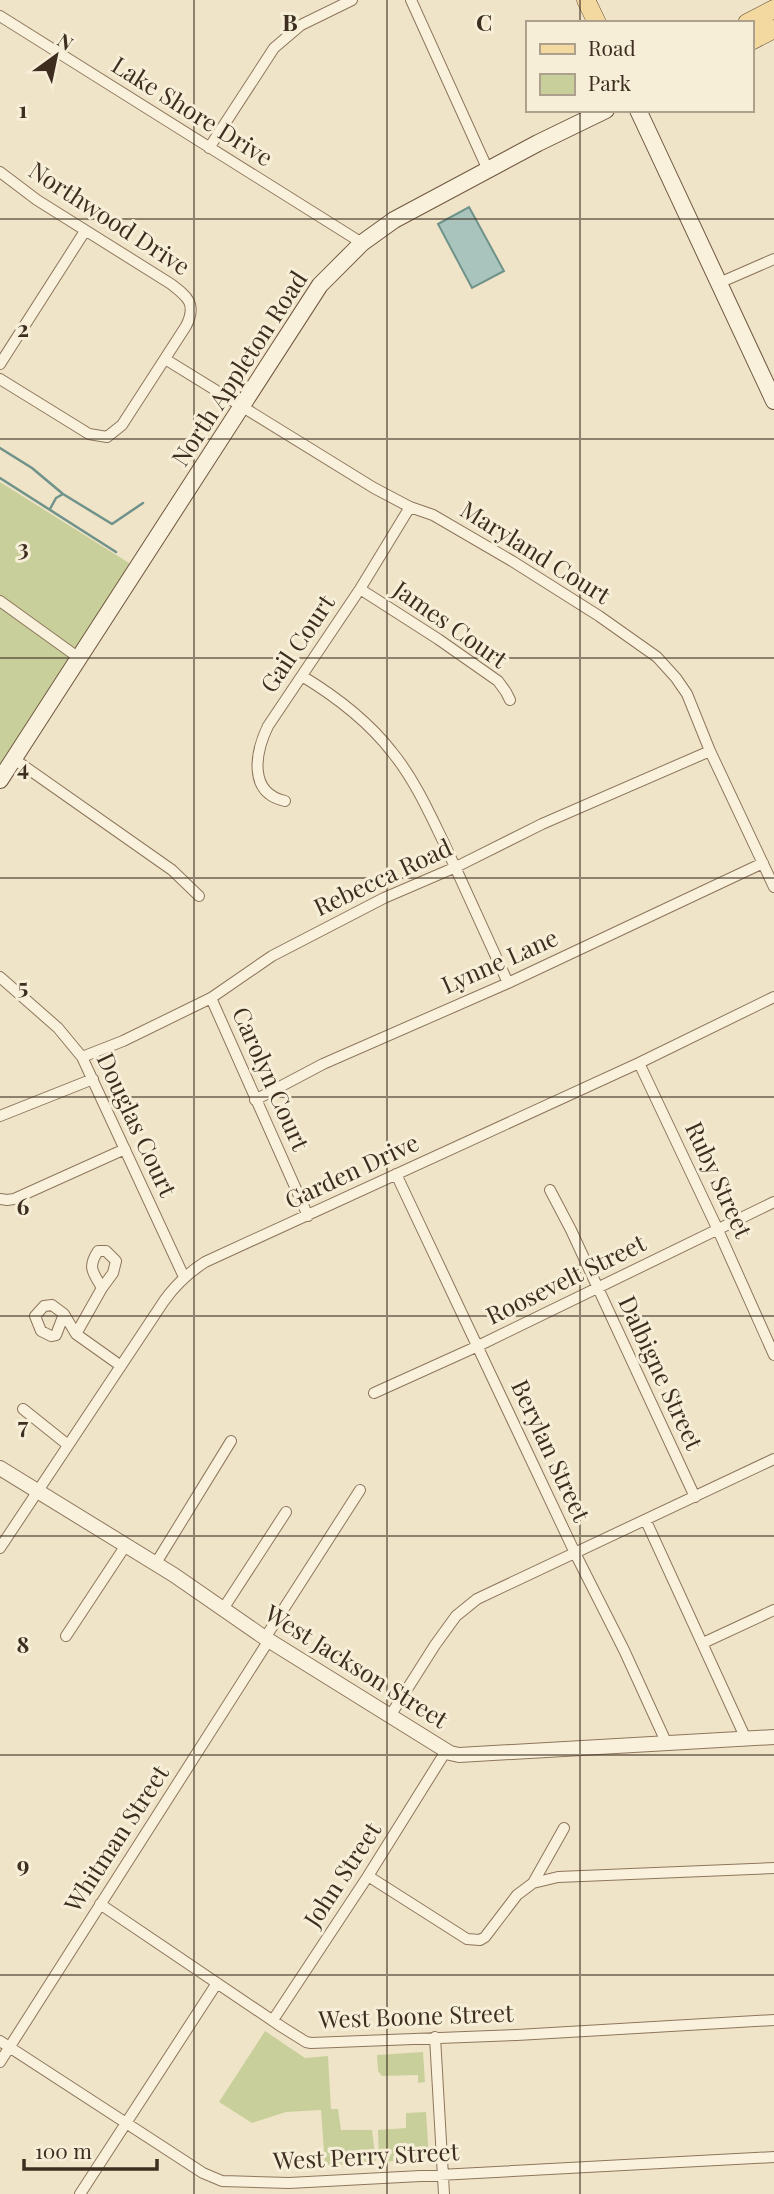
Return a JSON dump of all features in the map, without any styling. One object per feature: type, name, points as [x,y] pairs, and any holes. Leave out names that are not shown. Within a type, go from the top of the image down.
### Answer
[{"type":"main road","points":[[586,0],[596,21]]},
{"type":"main road","points":[[751,21],[774,9]]},
{"type":"main road","points":[[753,40],[774,29]]},
{"type":"main road","name":"North Appleton Road","points":[[0,780],[320,285],[362,243],[394,220],[602,112]]},
{"type":"main road","points":[[639,112],[774,401]]},
{"type":"street","points":[[209,148],[274,47],[301,25],[352,0]]},
{"type":"street","points":[[411,0],[488,170]]},
{"type":"street","name":"Lake Shore Drive","points":[[0,16],[362,243]]},
{"type":"street","name":"Northwood Drive","points":[[0,172],[37,200],[186,295],[191,304],[189,319],[165,359]]},
{"type":"street","points":[[0,364],[85,231]]},
{"type":"street","points":[[719,283],[774,259]]},
{"type":"street","points":[[0,379],[89,434],[107,437],[122,425],[165,359]]},
{"type":"street","name":"Maryland Court","points":[[165,359],[354,475],[411,507],[433,515],[512,561],[599,616],[656,657],[687,694],[710,751],[774,887]]},
{"type":"street","name":"Gail Court","points":[[285,801],[266,792],[259,783],[258,756],[268,726],[360,589],[411,507]]},
{"type":"street","name":"James Court","points":[[360,589],[498,681],[510,700]]},
{"type":"street","points":[[0,601],[79,658]]},
{"type":"street","points":[[302,676],[346,706],[369,726],[411,778],[456,867],[508,983]]},
{"type":"street","name":"Rebecca Road","points":[[82,1057],[124,1041],[211,998],[272,956],[384,898],[456,867],[542,824],[710,751]]},
{"type":"street","points":[[14,759],[172,870],[198,896]]},
{"type":"street","name":"Lynne Lane","points":[[256,1100],[323,1064],[508,983],[763,863]]},
{"type":"street","name":"Douglas Court","points":[[0,977],[58,1028],[82,1057],[184,1277]]},
{"type":"street","name":"Carolyn Court","points":[[211,998],[308,1216]]},
{"type":"street","name":"Garden Drive","points":[[0,1548],[170,1292],[184,1277],[205,1262],[639,1063],[774,998]]},
{"type":"street","name":"Ruby Street","points":[[639,1063],[774,1355]]},
{"type":"street","points":[[0,1116],[93,1079]]},
{"type":"street","points":[[0,1199],[14,1199],[125,1149]]},
{"type":"street","name":"Berylan Street","points":[[396,1174],[667,1744]]},
{"type":"street","name":"Dalbigne Street","points":[[550,1190],[695,1497]]},
{"type":"street","name":"Roosevelt Street","points":[[374,1393],[478,1346],[774,1202]]},
{"type":"street","points":[[76,1334],[102,1287]]},
{"type":"street","points":[[64,1314],[76,1334],[121,1366]]},
{"type":"street","points":[[23,1409],[68,1445]]},
{"type":"street","points":[[156,1563],[231,1441]]},
{"type":"street","points":[[390,1716],[456,1616],[477,1599],[774,1460]]},
{"type":"street","name":"West Jackson Street","points":[[0,1468],[156,1563],[267,1639],[446,1751],[459,1755],[774,1737]]},
{"type":"street","name":"Whitman Street","points":[[0,2062],[5,2044],[100,1904],[360,1490]]},
{"type":"street","points":[[223,1609],[286,1512]]},
{"type":"street","points":[[646,1521],[746,1739]]},
{"type":"street","points":[[66,1636],[126,1545]]},
{"type":"street","points":[[703,1643],[774,1609]]},
{"type":"street","name":"John Street","points":[[273,2020],[446,1751]]},
{"type":"street","points":[[533,1883],[564,1828]]},
{"type":"street","points":[[368,1876],[467,1939],[480,1940],[517,1895],[533,1883],[558,1877],[774,1868]]},
{"type":"street","name":"West Boone Street","points":[[100,1904],[301,2039],[311,2043],[517,2035],[774,2020]]},
{"type":"street","points":[[80,2194],[217,1983]]},
{"type":"street","points":[[435,2037],[444,2194]]},
{"type":"street","name":"West Perry Street","points":[[5,2044],[126,2124],[212,2178],[222,2181],[311,2188],[443,2174],[774,2157]]},
{"type":"green space","points":[[0,482],[137,568],[0,780]]},
{"type":"green space","points":[[265,2031],[305,2058],[328,2056],[331,2109],[338,2109],[341,2130],[372,2130],[376,2162],[325,2166],[321,2110],[286,2112],[252,2123],[219,2102]]},
{"type":"green space","points":[[423,2052],[425,2082],[418,2083],[418,2075],[382,2076],[378,2071],[377,2055]]},
{"type":"green space","points":[[426,2112],[429,2159],[379,2162],[378,2130],[406,2128],[406,2113]]},
{"type":"water","points":[[469,207],[504,271],[472,288],[438,224]]},
{"type":"waterway","points":[[0,448],[32,468],[63,494],[112,524],[143,503]]},
{"type":"waterway","points":[[0,478],[116,552]]},
{"type":"waterway","points":[[50,509],[56,498],[63,494]]}]
